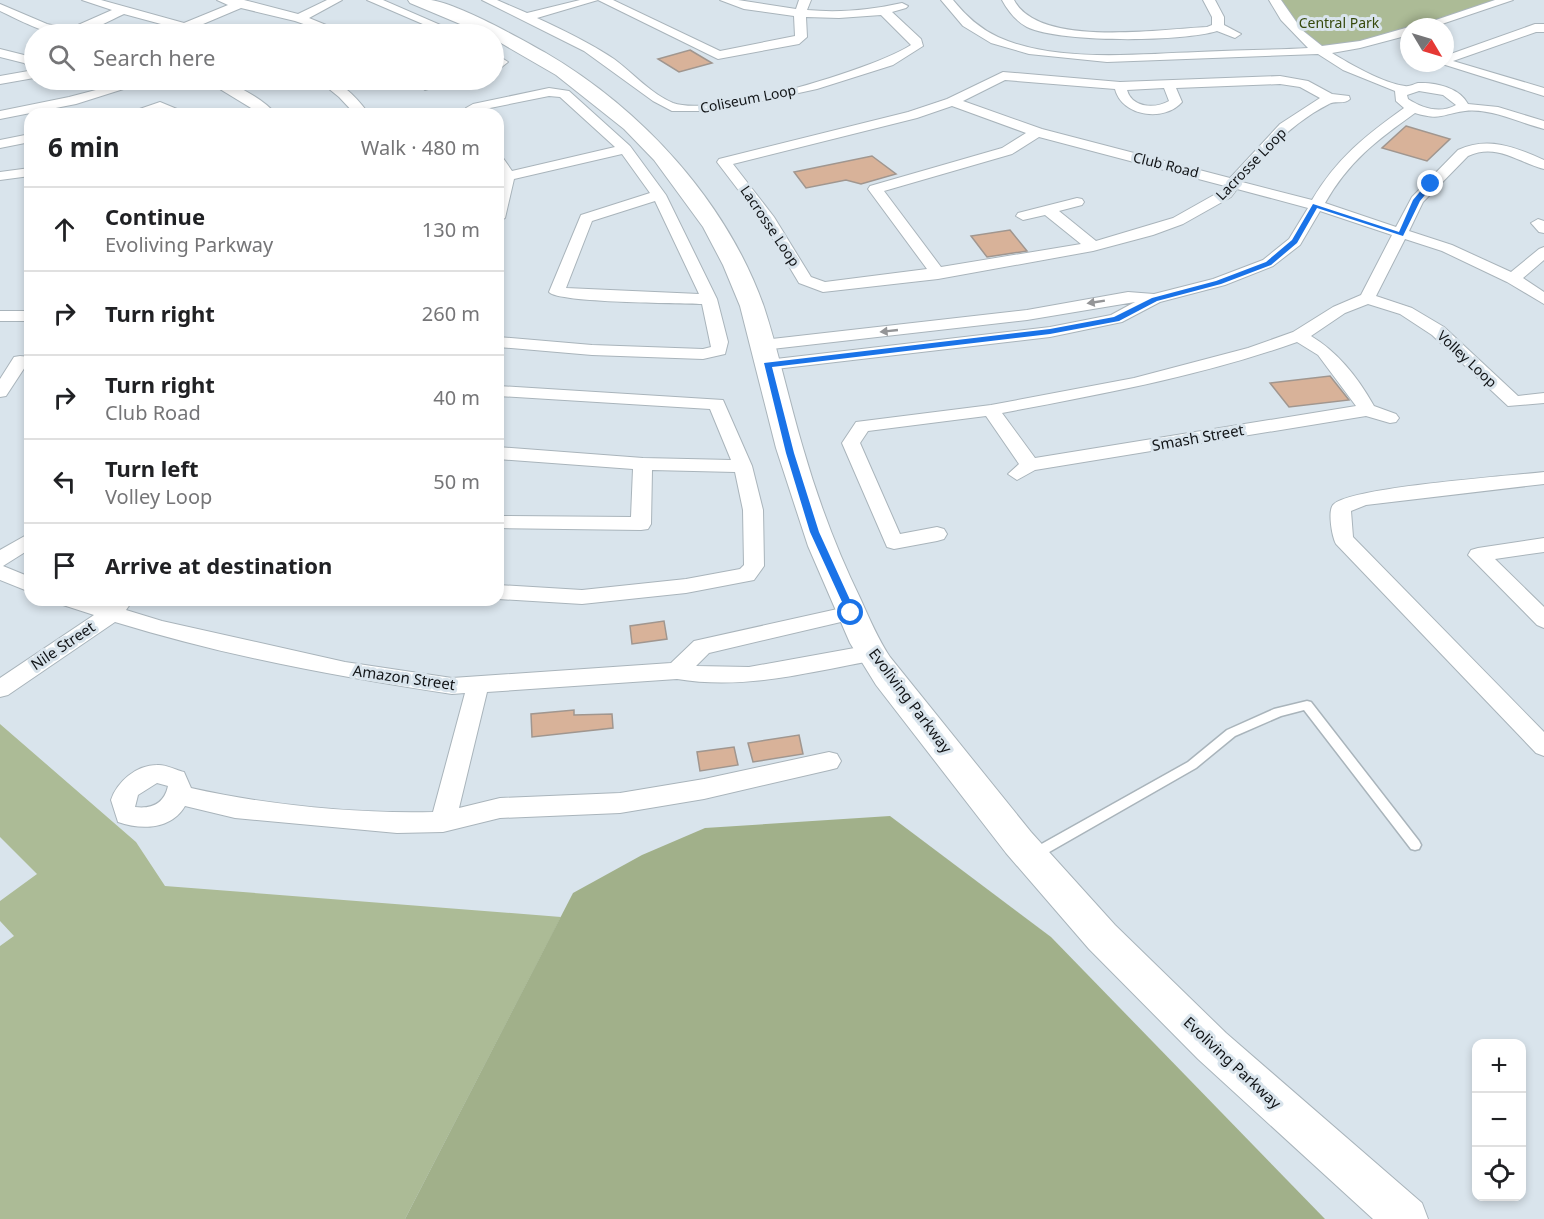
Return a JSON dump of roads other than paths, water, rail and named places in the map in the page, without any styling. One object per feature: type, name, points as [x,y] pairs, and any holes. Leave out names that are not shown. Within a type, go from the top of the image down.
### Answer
[{"type":"street","points":[[87,0],[172,24]]},
{"type":"street","points":[[222,0],[245,2],[315,24]]},
{"type":"street","points":[[299,18],[336,0]]},
{"type":"street","points":[[373,0],[431,24]]},
{"type":"street","name":"Evoliving Parkway","points":[[416,0],[476,24]]},
{"type":"street","name":"Coliseum Loop","points":[[488,0],[527,17],[602,57],[670,106],[689,110],[778,95],[857,74],[892,61],[917,46],[917,42],[885,12]]},
{"type":"street","points":[[527,17],[593,0]]},
{"type":"street","points":[[604,0],[685,37],[718,55],[795,41],[801,37],[800,13],[805,0]]},
{"type":"street","points":[[726,0],[760,9],[800,13],[885,12],[902,6]]},
{"type":"street","points":[[947,0],[962,22],[976,32],[1018,47],[1065,56],[1119,58],[1322,52],[1359,47],[1400,34]]},
{"type":"street","points":[[1008,0],[1014,12],[1024,20],[1037,27],[1067,33],[1196,31],[1218,27],[1236,34]]},
{"type":"street","points":[[1209,0],[1218,17],[1218,27]]},
{"type":"street","points":[[1275,0],[1290,26],[1322,52],[1381,82],[1404,90],[1418,87],[1446,92],[1460,99],[1462,107]]},
{"type":"street","points":[[1450,18],[1507,0]]},
{"type":"street","points":[[191,24],[245,2]]},
{"type":"street","points":[[0,7],[38,24]]},
{"type":"street","points":[[93,24],[120,11]]},
{"type":"street","points":[[1454,58],[1535,28],[1544,28]]},
{"type":"street","name":"Evoliving Parkway","points":[[504,39],[559,68],[635,130],[678,176],[716,230],[744,289],[765,355],[790,453],[815,532],[871,653],[1030,856],[1101,937],[1165,1001],[1406,1219]]},
{"type":"street","points":[[0,53],[24,59]]},
{"type":"street","points":[[1454,64],[1541,89]]},
{"type":"street","points":[[0,80],[24,76]]},
{"type":"street","name":"Lacrosse Loop","points":[[1003,76],[1120,86],[1169,86],[1280,80],[1304,84],[1329,99],[1285,127],[1246,167],[1236,183],[1210,205],[1178,221],[1093,246],[938,274],[823,287],[805,280],[769,220],[724,162],[808,139],[861,129],[952,102],[1003,76]]},
{"type":"street","points":[[1120,86],[1121,97],[1127,104],[1156,110],[1170,108],[1176,102],[1169,86]]},
{"type":"street","points":[[35,108],[110,90]]},
{"type":"street","points":[[230,90],[261,108]]},
{"type":"street","points":[[338,90],[357,108]]},
{"type":"street","points":[[1404,90],[1400,93],[1401,101],[1413,108],[1443,113],[1462,107],[1498,111],[1544,125]]},
{"type":"street","points":[[473,108],[549,92],[564,94],[625,149],[659,195],[709,299],[720,350],[703,354],[592,350],[504,343]]},
{"type":"street","points":[[1329,99],[1344,99]]},
{"type":"street","name":"Club Road","points":[[952,102],[1037,132],[1315,205],[1447,249],[1513,279],[1544,299]]},
{"type":"street","points":[[765,355],[804,360],[1050,332],[1116,319],[1155,299],[1219,282],[1268,263],[1294,242],[1336,173],[1364,142],[1413,108]]},
{"type":"street","points":[[0,115],[24,110]]},
{"type":"street","points":[[938,274],[875,189],[1007,151],[1037,132]]},
{"type":"street","points":[[0,144],[24,139]]},
{"type":"street","points":[[937,534],[894,542],[851,442],[862,426],[991,410],[1135,383],[1254,352],[1299,336],[1339,310],[1366,298],[1401,235],[1417,200],[1471,148],[1486,146],[1503,149],[1544,165]]},
{"type":"street","points":[[508,176],[625,149]]},
{"type":"street","points":[[504,170],[508,176],[504,193]]},
{"type":"street","points":[[0,176],[24,173]]},
{"type":"street","points":[[659,195],[586,218],[557,292],[709,299]]},
{"type":"street","points":[[1023,216],[1077,202]]},
{"type":"street","points":[[1047,209],[1093,246]]},
{"type":"street","points":[[1513,279],[1544,252]]},
{"type":"street","points":[[765,355],[795,341],[1027,315],[1128,297],[1155,299]]},
{"type":"street","name":"Volley Loop","points":[[1366,298],[1406,311],[1438,331],[1507,404],[1544,398]]},
{"type":"street","points":[[0,316],[24,316]]},
{"type":"street","points":[[933,326],[942,345]]},
{"type":"street","points":[[1299,336],[1324,351],[1358,393],[1367,410],[1390,418]]},
{"type":"street","points":[[795,341],[804,360]]},
{"type":"street","points":[[0,392],[24,363]]},
{"type":"street","points":[[504,391],[717,404],[743,466],[753,510],[754,566],[747,574],[686,586],[582,597],[504,592]]},
{"type":"street","name":"Smash Street","points":[[991,410],[1024,470],[1196,437],[1367,410]]},
{"type":"street","points":[[504,453],[643,464],[743,466]]},
{"type":"street","points":[[504,522],[641,524],[643,464]]},
{"type":"street","points":[[1544,478],[1363,499],[1341,508],[1343,539],[1544,747]]},
{"type":"street","points":[[0,560],[24,544]]},
{"type":"street","points":[[1544,545],[1478,555],[1544,620]]},
{"type":"street","points":[[0,572],[24,582]]},
{"type":"street","name":"Amazon Street","points":[[117,607],[161,628],[345,670],[452,686],[677,671],[702,677],[747,675],[871,653]]},
{"type":"street","name":"Nile Street","points":[[0,688],[117,607]]},
{"type":"street","points":[[677,671],[702,647],[851,613]]},
{"type":"street","points":[[443,822],[478,685]]},
{"type":"street","points":[[180,795],[235,808],[397,823],[443,822],[500,808],[630,801],[704,789],[829,761]]},
{"type":"lane","points":[[1030,856],[1192,765],[1231,733],[1278,711],[1307,705],[1414,845]]},
{"type":"park label","name":"Central Park","points":[[1339,23]]}]
